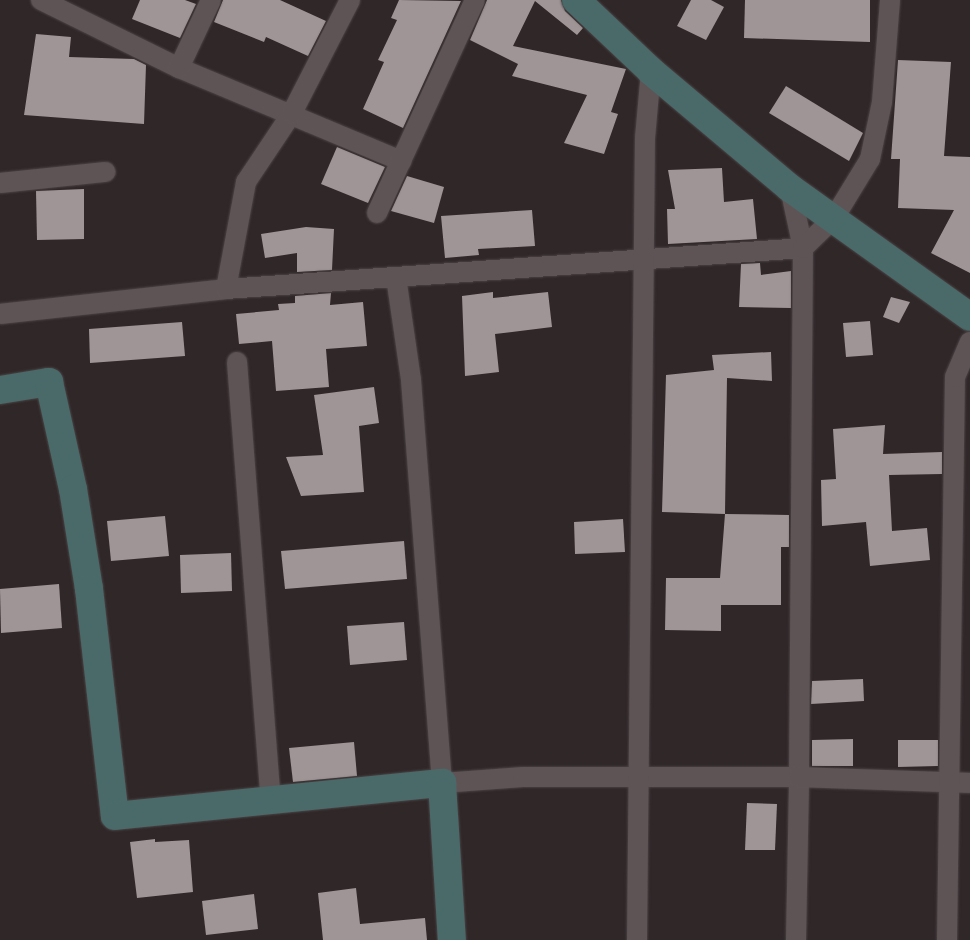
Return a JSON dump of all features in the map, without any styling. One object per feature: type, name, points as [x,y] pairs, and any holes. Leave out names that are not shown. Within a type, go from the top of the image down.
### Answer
[{"type":"street","points":[[179,68],[210,0]]},
{"type":"street","points":[[226,289],[246,182],[292,113],[350,0]]},
{"type":"street","points":[[377,214],[475,0]]},
{"type":"street","points":[[576,0],[651,70],[790,188],[970,317]]},
{"type":"street","points":[[0,314],[226,289],[803,248],[834,218],[870,159],[882,102],[890,0]]},
{"type":"street","points":[[52,2],[179,68],[292,113],[401,161]]},
{"type":"street","points":[[637,940],[636,778],[645,138],[651,70]]},
{"type":"street","points":[[0,183],[105,172]]},
{"type":"street","points":[[790,188],[803,248],[796,940]]},
{"type":"street","points":[[396,277],[411,380],[452,940]]},
{"type":"street","points":[[947,940],[947,782],[955,377],[970,342]]},
{"type":"street","points":[[237,362],[271,803]]},
{"type":"street","points":[[0,390],[49,382],[88,580],[115,816],[271,803],[442,783],[523,777],[798,777],[970,784]]},
{"type":"building","points":[[140,0],[185,0],[196,4],[180,38],[132,19]]},
{"type":"building","points":[[223,0],[280,0],[326,21],[308,56],[266,37],[264,42],[214,22]]},
{"type":"building","points":[[399,0],[461,1],[403,128],[363,109],[384,62],[378,60],[397,20],[391,18]]},
{"type":"building","points":[[487,0],[561,0],[565,11],[583,28],[577,35],[535,1],[513,46],[626,69],[611,112],[618,114],[604,154],[564,143],[587,95],[512,76],[518,64],[470,40]]},
{"type":"building","points":[[691,0],[711,0],[724,7],[706,40],[677,26]]},
{"type":"building","points":[[745,0],[870,0],[870,42],[744,38]]},
{"type":"building","points":[[36,34],[71,37],[69,57],[134,59],[146,65],[144,124],[24,115]]},
{"type":"building","points":[[898,60],[951,62],[944,156],[970,157],[970,273],[931,253],[954,210],[898,208],[900,159],[891,159]]},
{"type":"building","points":[[786,86],[863,133],[849,161],[769,113]]},
{"type":"building","points":[[337,147],[385,167],[368,203],[321,184]]},
{"type":"building","points":[[722,168],[724,202],[753,199],[757,239],[668,244],[667,209],[675,209],[668,170]]},
{"type":"building","points":[[407,176],[444,187],[434,223],[391,211]]},
{"type":"building","points":[[84,189],[84,239],[37,240],[36,191]]},
{"type":"building","points":[[532,210],[535,246],[478,249],[479,255],[445,258],[441,216]]},
{"type":"building","points":[[306,227],[334,229],[332,270],[297,272],[297,253],[265,258],[261,234]]},
{"type":"building","points":[[760,263],[761,275],[791,271],[791,308],[739,307],[741,264]]},
{"type":"building","points":[[493,292],[493,298],[548,292],[552,327],[495,334],[499,372],[465,376],[462,296]]},
{"type":"building","points":[[331,293],[330,305],[363,302],[367,346],[326,349],[329,387],[276,391],[272,341],[239,344],[236,314],[279,310],[278,304],[295,303],[295,296]]},
{"type":"building","points":[[891,297],[910,302],[899,323],[883,317]]},
{"type":"building","points":[[870,321],[873,355],[846,357],[843,323]]},
{"type":"building","points":[[182,322],[185,356],[90,363],[89,329]]},
{"type":"building","points":[[771,352],[772,381],[727,378],[725,514],[662,512],[666,375],[714,370],[712,355]]},
{"type":"building","points":[[374,387],[379,423],[359,426],[364,492],[301,496],[286,457],[323,455],[314,395]]},
{"type":"building","points":[[885,425],[883,454],[942,452],[942,474],[889,475],[892,531],[927,528],[930,560],[870,566],[866,522],[822,526],[821,480],[836,479],[833,429]]},
{"type":"building","points":[[725,514],[789,515],[789,547],[781,547],[781,605],[721,605],[721,631],[665,630],[666,578],[720,578]]},
{"type":"building","points":[[165,516],[169,556],[111,561],[107,521]]},
{"type":"building","points":[[623,519],[625,552],[575,554],[574,522]]},
{"type":"building","points":[[404,541],[407,579],[285,589],[281,551]]},
{"type":"building","points":[[231,553],[232,591],[181,593],[180,555]]},
{"type":"building","points":[[59,584],[62,628],[1,633],[0,589]]},
{"type":"building","points":[[404,622],[407,660],[350,665],[347,626]]},
{"type":"building","points":[[863,679],[864,701],[811,704],[812,681]]},
{"type":"building","points":[[853,739],[853,766],[812,766],[812,740]]},
{"type":"building","points":[[898,740],[938,740],[938,766],[898,767]]},
{"type":"building","points":[[354,742],[357,776],[293,782],[289,748]]},
{"type":"building","points":[[747,803],[777,804],[775,850],[745,850]]},
{"type":"building","points":[[155,839],[155,842],[189,840],[193,892],[137,898],[130,842]]},
{"type":"building","points":[[356,888],[360,924],[425,918],[427,940],[323,940],[318,893]]},
{"type":"building","points":[[254,894],[258,929],[206,935],[202,901]]}]
